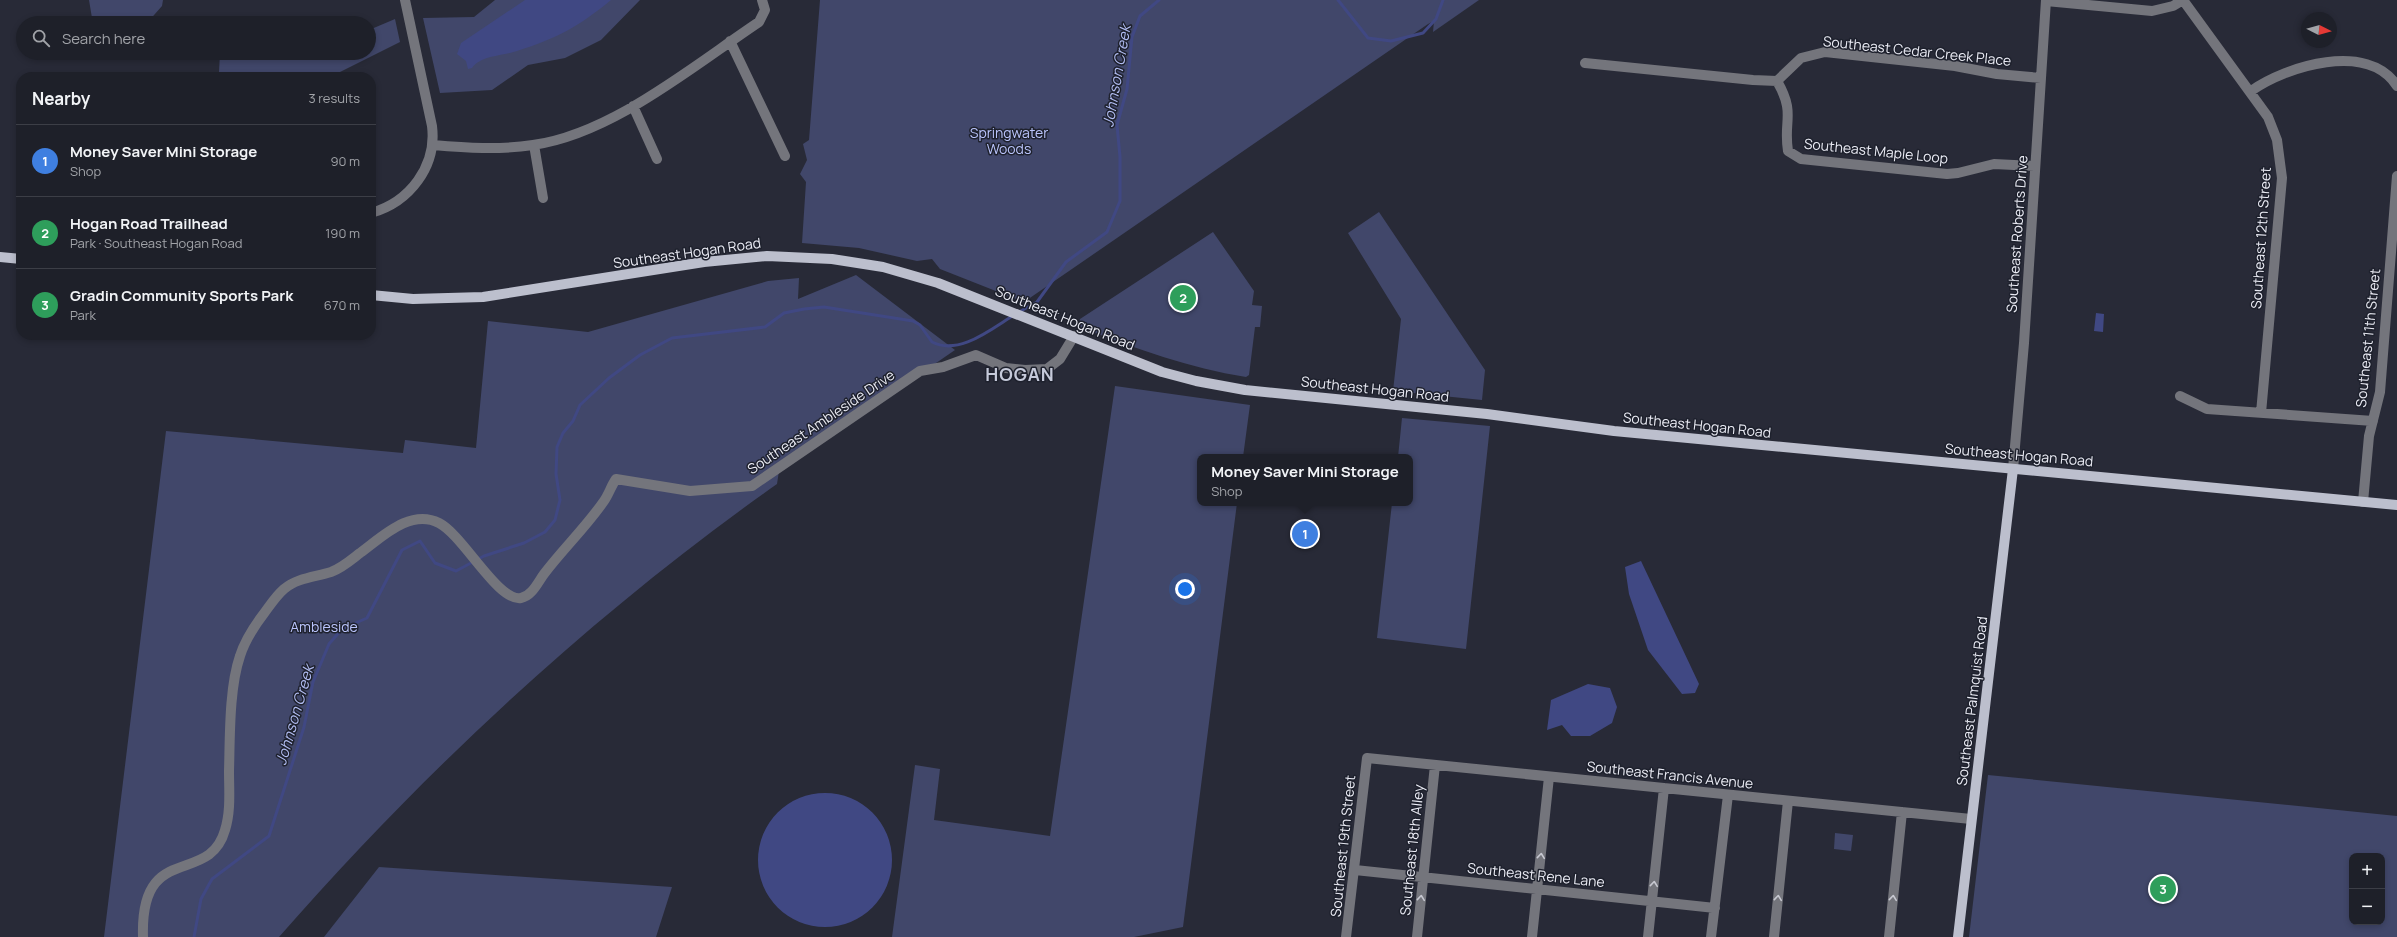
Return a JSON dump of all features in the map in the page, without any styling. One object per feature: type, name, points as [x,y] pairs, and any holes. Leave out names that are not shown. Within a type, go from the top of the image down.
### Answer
[{"type":"main road","name":"Southeast Hogan Road","points":[[376,295],[413,299],[483,297],[704,262],[767,256],[832,259],[883,267],[938,283],[1162,372],[1245,390],[1487,414],[1614,431],[2397,505]]},
{"type":"main road","points":[[0,257],[16,259]]},
{"type":"main road","name":"Southeast Palmquist Road","points":[[1958,937],[2013,469]]},
{"type":"street","points":[[376,211],[390,206],[404,196],[416,184],[428,163],[433,145],[431,119],[405,0]]},
{"type":"street","points":[[433,145],[497,149],[534,145],[572,135],[633,106],[759,22],[765,10],[762,0]]},
{"type":"street","points":[[2046,0],[2152,11],[2174,6],[2183,0]]},
{"type":"street","name":"Southeast Roberts Drive","points":[[2013,469],[2024,342],[2046,0]]},
{"type":"street","name":"Southeast 12th Street","points":[[2183,0],[2251,91],[2273,128],[2282,165],[2261,413]]},
{"type":"street","points":[[730,41],[785,156]]},
{"type":"street","name":"Southeast Cedar Creek Place","points":[[1777,81],[1801,58],[1825,52],[1955,66],[1997,74],[2041,78]]},
{"type":"street","points":[[1585,63],[1753,80],[1777,81]]},
{"type":"street","points":[[2251,91],[2283,72],[2320,63],[2344,63],[2368,66],[2379,70],[2395,83]]},
{"type":"street","name":"Southeast Maple Loop","points":[[1777,81],[1789,107],[1786,139],[1788,151],[1801,159],[1946,174],[1958,173],[1994,164],[2035,166]]},
{"type":"street","points":[[633,106],[656,159]]},
{"type":"street","points":[[534,145],[543,198]]},
{"type":"street","name":"Southeast 11th Street","points":[[2363,502],[2367,449],[2380,392],[2397,176]]},
{"type":"street","name":"Southeast Ambleside Drive","points":[[143,937],[143,921],[146,898],[154,882],[163,874],[209,854],[220,844],[229,808],[231,728],[240,657],[254,627],[277,595],[296,581],[333,571],[398,526],[420,519],[430,519],[443,525],[475,557],[493,583],[512,598],[524,597],[605,500],[613,483],[619,478],[690,491],[752,486],[920,371],[943,367],[976,355],[1006,368],[1025,370],[1047,369],[1060,360],[1074,336]]},
{"type":"street","points":[[2180,396],[2207,409],[2373,421]]},
{"type":"street","name":"Southeast Francis Avenue","points":[[1367,758],[1971,819]]},
{"type":"street","name":"Southeast 19th Street","points":[[1346,937],[1367,758]]},
{"type":"street","name":"Southeast 18th Alley","points":[[1417,937],[1435,765]]},
{"type":"street","points":[[1532,937],[1549,777]]},
{"type":"street","points":[[1648,937],[1664,788]]},
{"type":"street","points":[[1711,937],[1728,795]]},
{"type":"street","points":[[1774,937],[1788,801]]},
{"type":"street","points":[[1889,937],[1902,812]]},
{"type":"street","name":"Southeast Rene Lane","points":[[1355,870],[1715,908]]},
{"type":"green space","points":[[89,0],[163,0],[162,6],[153,16],[92,16]]},
{"type":"green space","points":[[495,0],[640,0],[601,40],[565,58],[528,65],[492,90],[440,93],[423,18],[474,17]]},
{"type":"green space","name":"Springwater Woods","points":[[820,0],[1479,0],[1433,32],[1434,21],[1428,24],[1024,302],[940,269],[932,259],[917,261],[859,248],[802,243],[806,182],[800,174],[807,160],[803,144],[809,140]]},
{"type":"green space","points":[[395,19],[400,42],[376,54],[376,27]]},
{"type":"green space","points":[[220,60],[364,60],[340,72],[219,72]]},
{"type":"green space","points":[[1379,212],[1485,370],[1482,400],[1393,391],[1401,319],[1348,233]]},
{"type":"green space","points":[[1213,232],[1254,291],[1252,305],[1262,306],[1260,327],[1255,327],[1249,375],[1246,377],[1225,373],[1163,357],[1082,328],[1079,325],[1080,319]]},
{"type":"green space","name":"Ambleside","points":[[856,275],[955,350],[779,471],[777,484],[709,534],[578,640],[454,753],[394,813],[279,937],[104,937],[166,431],[403,453],[405,440],[476,448],[488,321],[588,332],[768,281],[799,278],[798,299]]},
{"type":"green space","points":[[1115,386],[1250,405],[1243,454],[1197,454],[1197,506],[1237,506],[1183,927],[1134,937],[892,937],[915,765],[940,769],[934,820],[1050,836]]},
{"type":"green space","points":[[1402,418],[1490,426],[1466,649],[1377,638],[1392,506],[1413,506],[1413,454],[1398,454]]},
{"type":"green space","points":[[1988,775],[2397,816],[2397,937],[1969,937]]},
{"type":"green space","points":[[1835,833],[1853,835],[1851,851],[1834,849]]},
{"type":"green space","points":[[379,867],[672,887],[656,937],[324,937]]},
{"type":"shaded area","points":[[525,0],[611,0],[588,18],[567,31],[517,51],[487,58],[468,69],[466,61],[457,54],[461,43]]},
{"type":"shaded area","points":[[2096,313],[2104,314],[2103,332],[2094,331]]},
{"type":"shaded area","points":[[1641,561],[1699,684],[1695,693],[1682,694],[1648,650],[1629,594],[1625,567]]},
{"type":"shaded area","points":[[1588,684],[1610,688],[1617,707],[1612,723],[1590,736],[1571,736],[1562,725],[1547,730],[1551,700]]},
{"type":"shaded area","points":[[832,793],[857,801],[868,808],[877,817],[887,834],[891,847],[891,873],[887,886],[877,903],[868,912],[851,922],[838,926],[818,927],[793,919],[782,912],[773,903],[763,886],[759,873],[758,853],[766,828],[773,817],[782,808],[799,798],[812,794]]},
{"type":"waterway","name":"Johnson Creek","points":[[1019,312],[1037,302],[1066,262],[1107,232],[1120,201],[1120,157],[1117,125],[1127,89],[1132,37],[1140,16],[1159,0]]},
{"type":"waterway","name":"Johnson Creek","points":[[1338,0],[1368,38],[1391,41],[1423,33],[1436,19],[1443,0]]},
{"type":"waterway","name":"Johnson Creek","points":[[194,937],[201,899],[212,879],[269,836],[304,727],[313,682],[329,644],[342,629],[367,618],[402,550],[420,541],[435,563],[456,571],[484,556],[524,543],[545,532],[555,520],[560,500],[556,474],[557,447],[563,433],[573,421],[580,405],[609,378],[640,355],[672,338],[765,327],[784,313],[804,309],[824,307],[913,321],[920,325],[932,342],[953,346],[974,339],[1014,315]]},
{"type":"place","name":"Hogan Road Trailhead","points":[[1183,298]]},
{"type":"place","name":"Money Saver Mini Storage","points":[[1305,534]]},
{"type":"place","name":"Gradin Community Sports Park","points":[[2163,889]]},
{"type":"district","name":"HOGAN","points":[[1020,375]]}]
